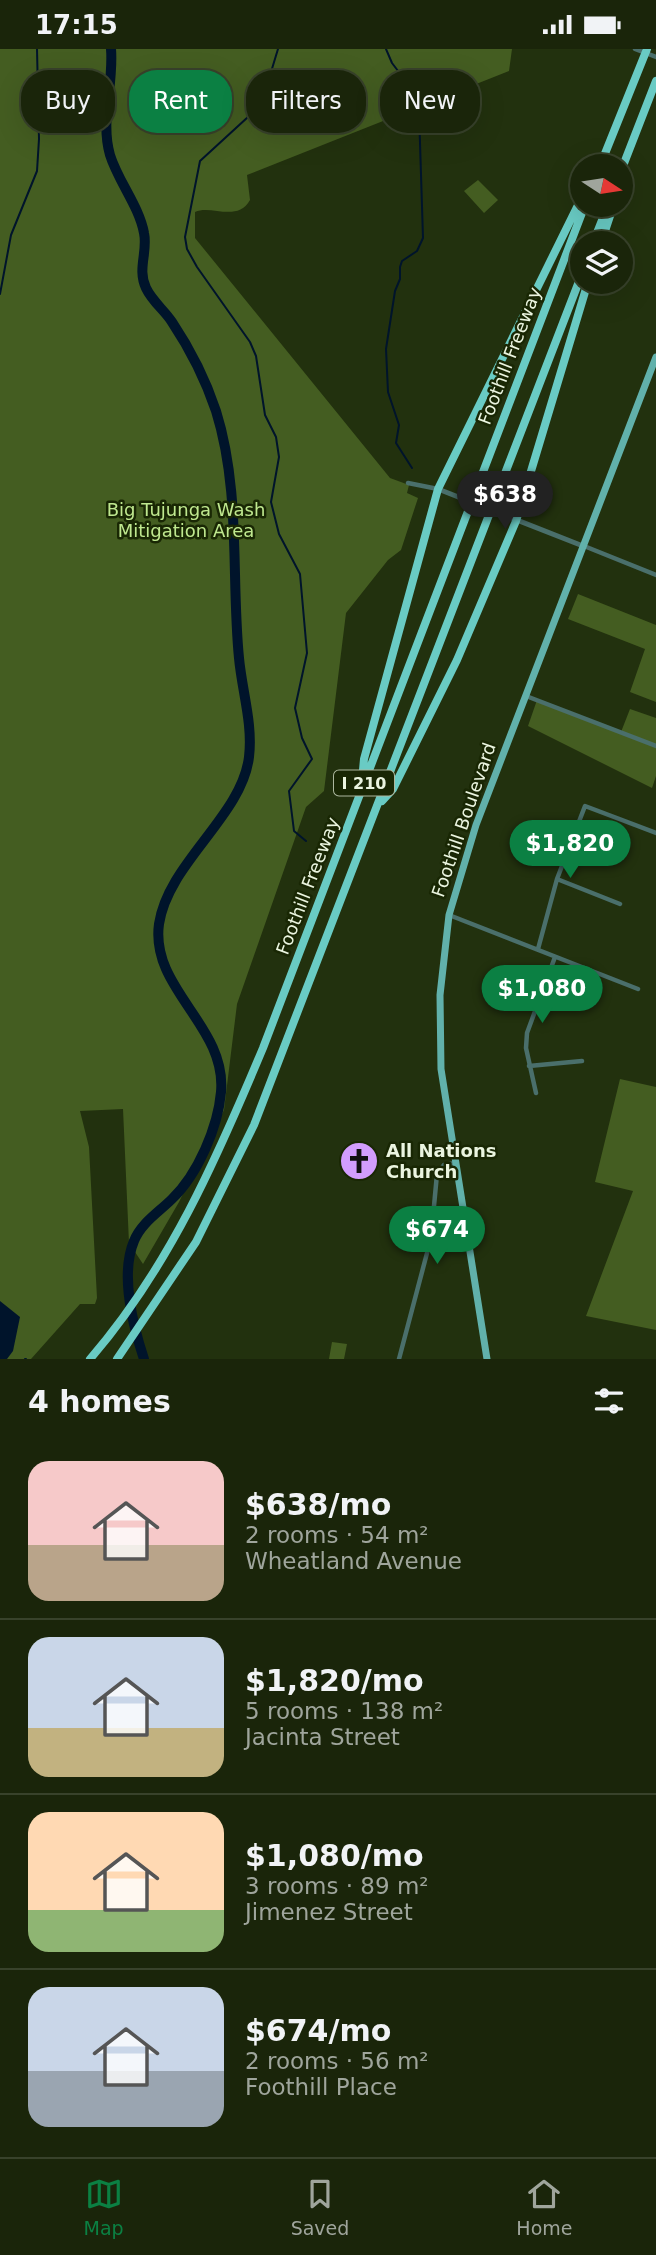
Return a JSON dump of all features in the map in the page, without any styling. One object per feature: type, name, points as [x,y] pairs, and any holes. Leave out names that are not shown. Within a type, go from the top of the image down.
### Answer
[{"type":"highway","points":[[605,154],[647,49]]},
{"type":"highway","points":[[628,154],[656,81]]},
{"type":"highway","points":[[629,154],[636,132]]},
{"type":"highway","points":[[360,794],[364,759],[438,489],[572,217]]},
{"type":"highway","name":"Foothill Freeway","points":[[92,1357],[139,1294],[190,1210],[224,1143],[467,519],[580,217]]},
{"type":"highway","name":"Foothill Freeway","points":[[117,1359],[196,1242],[243,1150],[574,294]]},
{"type":"highway","points":[[377,806],[393,789],[457,660],[516,521],[585,294]]},
{"type":"main road","name":"Foothill Boulevard","points":[[487,1359],[441,1069],[439,1027],[442,968],[449,915],[476,825],[656,357]]},
{"type":"street","points":[[635,49],[656,57]]},
{"type":"street","points":[[408,482],[438,489],[656,575]]},
{"type":"street","points":[[526,696],[656,746]]},
{"type":"street","points":[[538,949],[557,879],[585,806],[656,833]]},
{"type":"street","points":[[557,879],[620,904]]},
{"type":"street","points":[[449,915],[638,989]]},
{"type":"street","points":[[536,1093],[526,1048],[529,1025],[555,957]]},
{"type":"street","points":[[529,1066],[582,1062]]},
{"type":"street","points":[[399,1359],[431,1238],[437,1174],[444,1165],[456,1163]]},
{"type":"green space","name":"Big Tujunga Wash Mitigation Area","points":[[0,49],[512,49],[509,71],[480,83],[480,70],[380,70],[380,122],[366,128],[366,70],[246,70],[246,133],[353,133],[247,175],[250,200],[245,207],[231,212],[195,212],[195,238],[390,478],[409,485],[407,493],[418,498],[401,550],[388,560],[346,613],[324,791],[306,807],[237,1004],[224,1110],[179,1202],[143,1264],[129,1243],[123,1109],[80,1111],[89,1147],[97,1298],[95,1304],[80,1304],[31,1359],[0,1359]]},
{"type":"green space","points":[[478,180],[498,200],[484,213],[464,191]]},
{"type":"green space","points":[[578,594],[656,625],[656,702],[630,692],[645,649],[568,619]]},
{"type":"green space","points":[[537,700],[621,732],[630,709],[656,718],[656,776],[652,788],[528,726]]},
{"type":"green space","points":[[620,1079],[656,1087],[656,1330],[586,1316],[633,1191],[595,1182]]},
{"type":"green space","points":[[332,1342],[347,1344],[344,1359],[329,1359]]},
{"type":"water","points":[[0,1301],[20,1317],[13,1351],[7,1359],[0,1359]]},
{"type":"waterway","points":[[0,294],[11,235],[37,171],[37,49]]},
{"type":"waterway","points":[[111,49],[107,142],[114,165],[144,233],[143,281],[179,332],[197,365],[216,411],[224,441],[232,503],[239,658],[250,732],[249,757],[243,779],[220,820],[176,880],[165,902],[159,924],[159,947],[166,968],[213,1047],[220,1068],[221,1092],[216,1120],[198,1163],[181,1189],[141,1229],[130,1254],[130,1300],[144,1359]]},
{"type":"waterway","points":[[278,49],[261,105],[200,161],[185,237],[187,249],[197,267],[250,342],[256,356],[265,415],[276,437],[279,457],[271,502],[279,534],[300,574],[307,653],[295,708],[302,738],[312,759],[289,791],[294,831],[306,841]]},
{"type":"waterway","points":[[386,49],[392,63],[411,88],[419,111],[423,238],[417,251],[402,261],[386,349],[388,392],[399,425],[396,443],[412,468]]},
{"type":"place","name":"All Nations Church","points":[[359,1161]]}]
